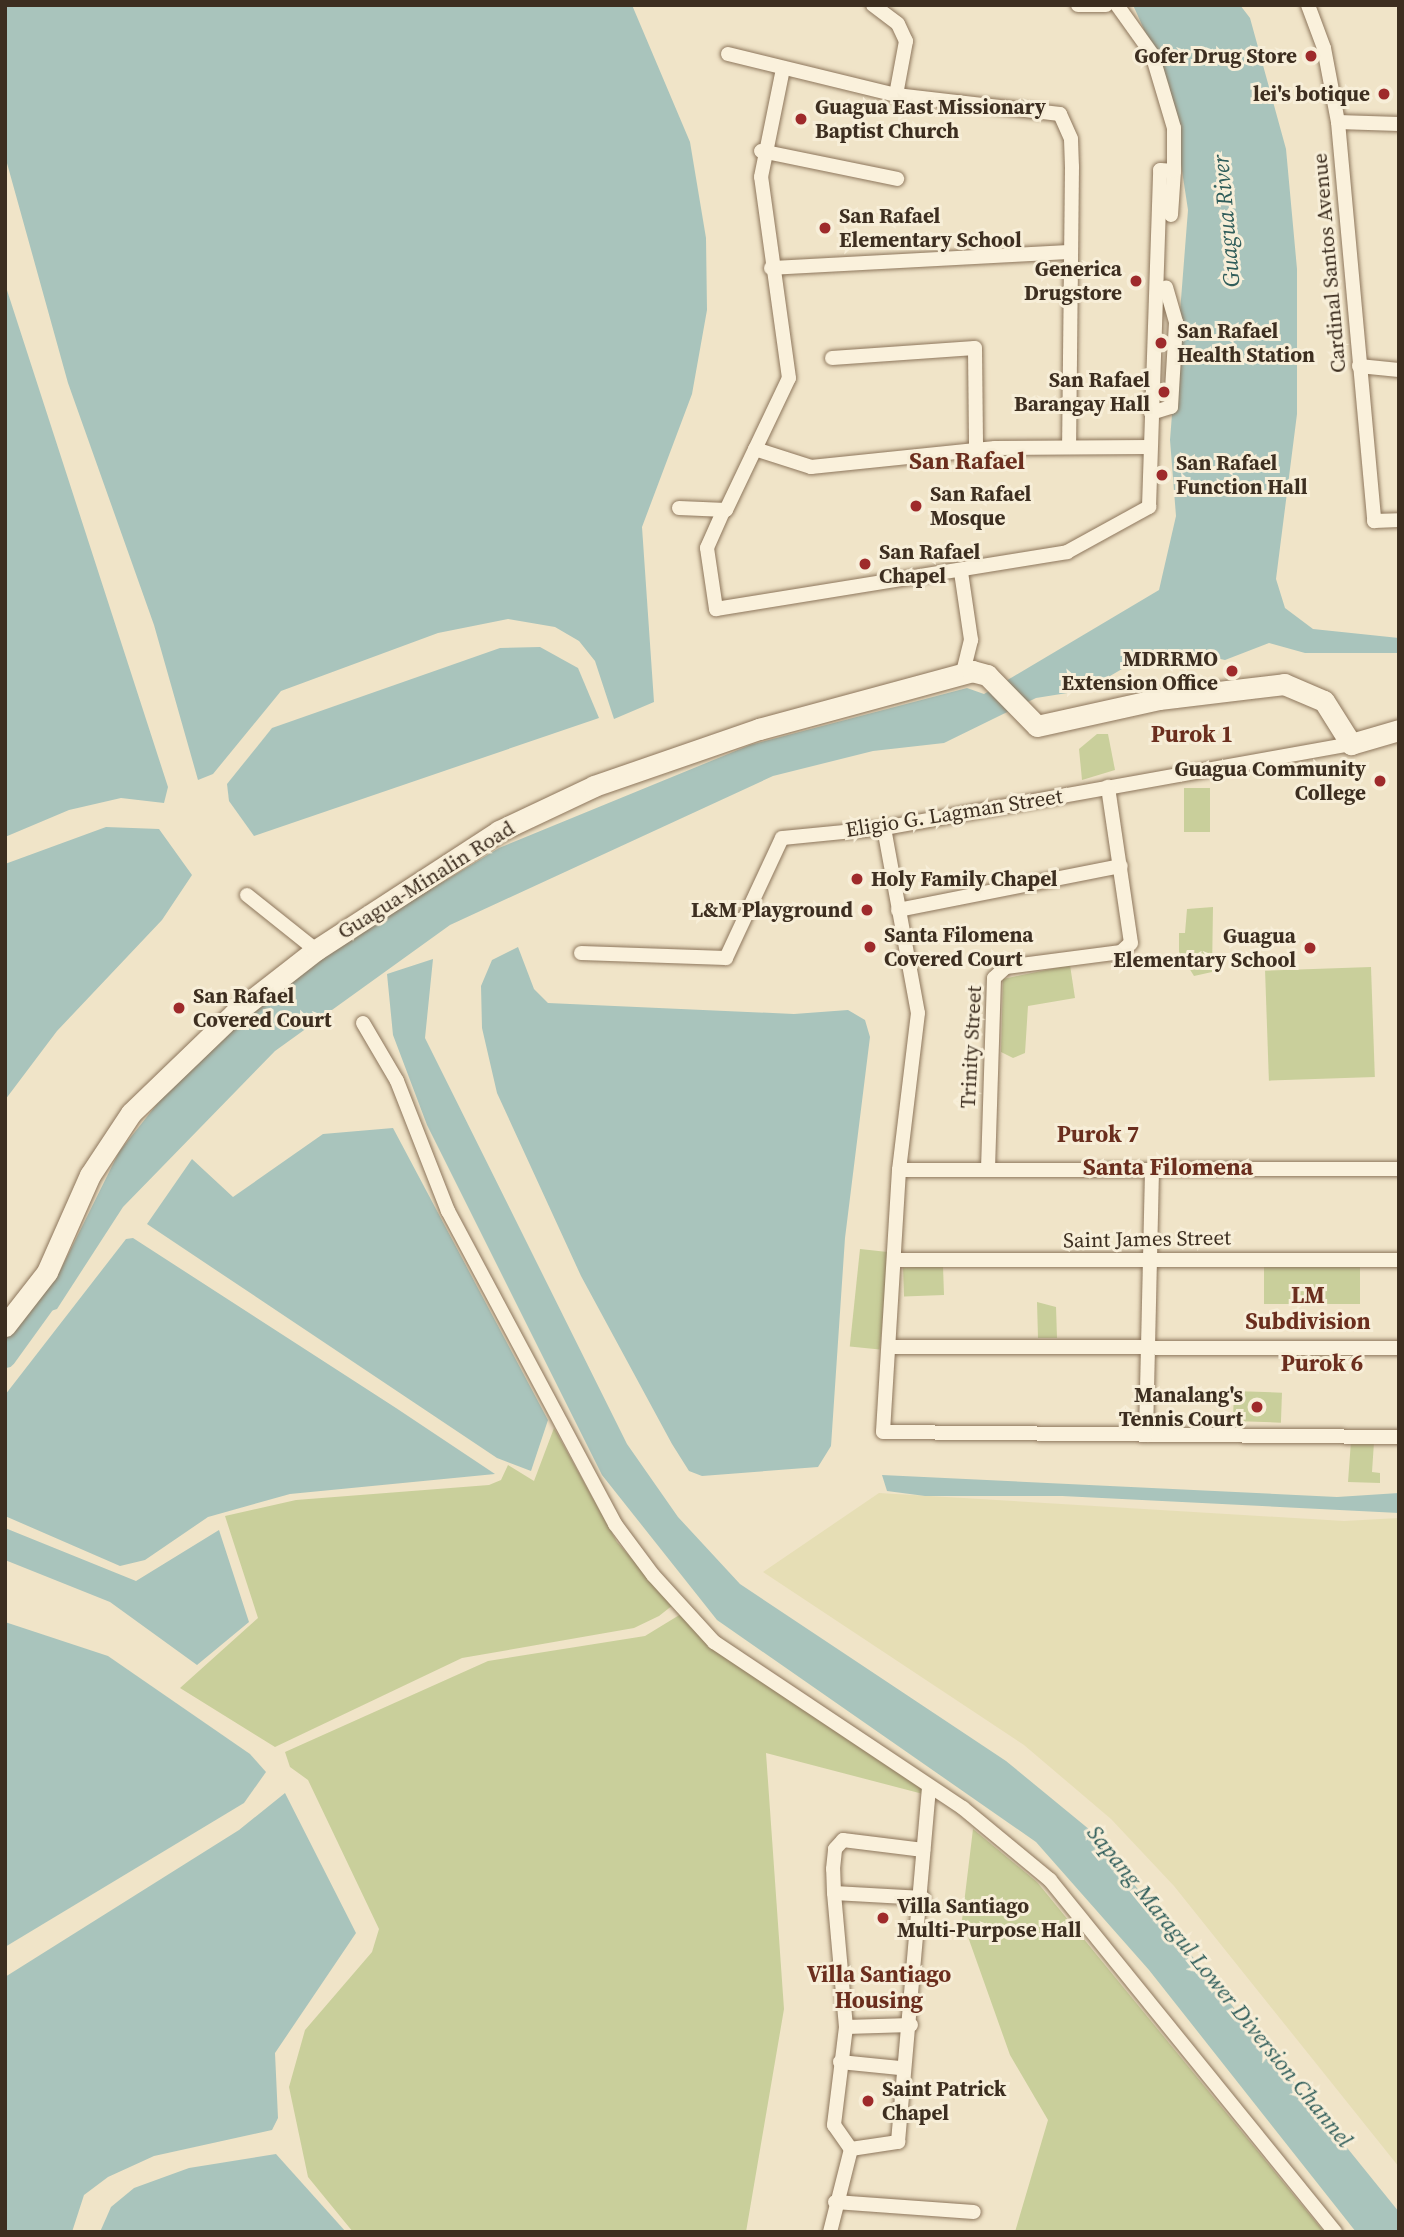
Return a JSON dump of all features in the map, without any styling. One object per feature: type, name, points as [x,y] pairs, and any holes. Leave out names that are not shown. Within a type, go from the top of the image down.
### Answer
[{"type":"main road","points":[[963,673],[980,671],[994,682],[1028,722],[1042,726],[1159,699],[1284,684],[1324,701],[1351,744]]},
{"type":"main road","name":"Guagua-Minalin Road","points":[[5,1326],[47,1272],[90,1175],[131,1113],[235,1013],[316,950],[499,831],[594,786],[759,729],[963,673]]},
{"type":"main road","name":"Eligio G. Lagman Street","points":[[1351,744],[1399,730]]},
{"type":"street","points":[[873,5],[898,24],[906,41],[896,95]]},
{"type":"street","points":[[1078,5],[1106,5]]},
{"type":"street","points":[[1117,5],[1142,32],[1155,64],[1174,128],[1174,171],[1165,292],[1176,322],[1171,407],[1151,413]]},
{"type":"street","name":"Cardinal Santos Avenue","points":[[1308,5],[1324,48],[1338,122],[1374,521],[1399,520]]},
{"type":"street","points":[[728,54],[896,95],[1060,114],[1071,139],[1069,447]]},
{"type":"street","points":[[783,69],[761,151],[771,268],[790,370],[707,548],[716,610],[961,572],[1075,550],[1139,514],[1152,502],[1149,447],[1160,170],[1174,171]]},
{"type":"street","points":[[1338,122],[1399,124]]},
{"type":"street","points":[[761,151],[897,179]]},
{"type":"street","points":[[771,268],[1071,252]]},
{"type":"street","points":[[832,358],[975,348],[976,449]]},
{"type":"street","points":[[1359,366],[1399,370]]},
{"type":"street","points":[[755,449],[811,467],[976,449],[1149,447]]},
{"type":"street","points":[[679,508],[722,514]]},
{"type":"street","points":[[961,572],[971,640],[963,673]]},
{"type":"street","name":"Eligio G. Lagman Street","points":[[581,953],[722,960],[778,841],[884,828],[1351,744]]},
{"type":"street","name":"Trinity Street","points":[[988,1169],[994,978],[1006,967],[1125,951],[1131,943],[1108,787]]},
{"type":"street","points":[[884,828],[918,1013],[900,1170],[884,1432],[1399,1437]]},
{"type":"street","points":[[898,909],[1121,866]]},
{"type":"street","points":[[247,895],[316,950]]},
{"type":"street","points":[[363,1023],[397,1081],[448,1211],[615,1524],[653,1575],[714,1643],[929,1788],[963,1808],[1050,1880],[1335,2232]]},
{"type":"street","points":[[900,1170],[1152,1172],[1399,1169]]},
{"type":"street","points":[[1146,1435],[1152,1172]]},
{"type":"street","name":"Saint James Street","points":[[896,1260],[1399,1260]]},
{"type":"street","points":[[890,1347],[1399,1348]]},
{"type":"street","points":[[851,2149],[898,2142],[900,2068],[911,2025],[923,1898],[923,1850],[929,1788]]},
{"type":"street","points":[[851,2149],[834,2125],[846,2027],[834,1893],[835,1849],[844,1840],[923,1850]]},
{"type":"street","points":[[834,1893],[923,1898]]},
{"type":"street","points":[[846,2027],[911,2025]]},
{"type":"street","points":[[840,2063],[900,2068]]},
{"type":"street","points":[[830,2232],[835,2202],[851,2149]]},
{"type":"street","points":[[835,2202],[974,2212]]},
{"type":"shaded area","points":[[879,1493],[1344,1521],[1399,1518],[1399,2167],[1174,1886],[1111,1819],[1024,1745],[763,1572]]},
{"type":"green space","points":[[1097,734],[1108,734],[1115,770],[1082,780],[1079,749]]},
{"type":"green space","points":[[1184,788],[1210,788],[1210,832],[1184,832]]},
{"type":"green space","points":[[1213,907],[1212,972],[1194,976],[1179,952],[1179,933],[1185,933],[1187,909]]},
{"type":"green space","points":[[1070,965],[1075,998],[1028,1006],[1025,1053],[1013,1058],[1001,1052],[1003,979]]},
{"type":"green space","points":[[1371,967],[1375,1077],[1269,1081],[1265,971]]},
{"type":"green space","points":[[860,1249],[890,1252],[880,1350],[850,1346]]},
{"type":"green space","points":[[943,1266],[944,1295],[904,1296],[903,1267]]},
{"type":"green space","points":[[1264,1267],[1360,1267],[1360,1304],[1264,1304]]},
{"type":"green space","points":[[1037,1302],[1056,1307],[1057,1338],[1038,1338]]},
{"type":"green space","name":"Manalang's Tennis Court","points":[[1234,1391],[1282,1393],[1281,1423],[1233,1421]]},
{"type":"green space","points":[[554,1428],[617,1542],[673,1605],[659,1616],[634,1628],[462,1658],[275,1747],[180,1688],[258,1618],[225,1516],[296,1500],[489,1485],[501,1480],[508,1465],[534,1481]]},
{"type":"green space","points":[[1351,1441],[1374,1442],[1372,1472],[1380,1473],[1380,1483],[1348,1482]]},
{"type":"green space","points":[[681,1614],[712,1646],[921,1784],[923,1794],[766,1753],[784,2009],[746,2232],[353,2232],[308,2177],[289,2087],[305,2030],[372,1952],[379,1929],[308,1780],[290,1767],[285,1752],[488,1661],[645,1636]]},
{"type":"green space","points":[[973,1829],[1037,1882],[1324,2232],[1015,2232],[1048,2120],[1010,2055],[962,1920]]},
{"type":"water","points":[[5,5],[632,5],[690,142],[706,238],[707,310],[692,394],[642,527],[654,702],[614,719],[595,661],[579,641],[555,627],[508,619],[438,633],[281,691],[213,774],[198,780],[154,625],[68,383],[5,156]]},
{"type":"water","name":"Guagua River","points":[[1133,5],[1240,5],[1250,18],[1286,149],[1297,269],[1297,414],[1276,579],[1285,608],[1313,629],[1399,638],[1399,653],[1305,653],[1269,643],[1225,660],[1185,651],[1134,662],[1086,690],[1036,698],[944,743],[873,751],[773,776],[450,925],[275,1051],[123,1207],[57,1309],[29,1318],[56,1279],[119,1152],[161,1099],[264,997],[336,947],[499,848],[750,745],[967,688],[984,694],[1159,590],[1176,516],[1170,440],[1188,210],[1169,85]]},
{"type":"water","points":[[5,284],[168,787],[164,803],[121,798],[69,810],[5,837]]},
{"type":"water","points":[[540,647],[578,668],[599,718],[254,836],[229,801],[227,784],[272,728],[500,648]]},
{"type":"water","points":[[106,827],[159,829],[192,875],[162,920],[57,1031],[5,1100],[5,864]]},
{"type":"water","points":[[518,947],[534,989],[548,1003],[794,1014],[848,1010],[865,1020],[870,1037],[845,1238],[831,1446],[818,1467],[702,1476],[689,1471],[672,1444],[581,1276],[497,1093],[482,1028],[481,986],[492,960]]},
{"type":"water","points":[[433,959],[425,1038],[627,1444],[678,1517],[740,1584],[1006,1761],[1090,1830],[1399,2212],[1399,2232],[1356,2232],[1149,1970],[1036,1842],[717,1620],[602,1475],[427,1125],[393,1035],[387,974]]},
{"type":"water","points":[[393,1128],[548,1420],[531,1471],[497,1458],[147,1224],[192,1159],[233,1197],[323,1134]]},
{"type":"water","points":[[133,1238],[495,1474],[290,1494],[208,1517],[145,1560],[120,1566],[5,1516],[5,1395],[126,1239]]},
{"type":"water","points":[[882,1475],[1337,1497],[1399,1493],[1399,1513],[1062,1496],[925,1496],[887,1491]]},
{"type":"water","points":[[5,1528],[136,1581],[219,1530],[249,1622],[197,1665],[110,1602],[5,1560]]},
{"type":"water","points":[[5,1622],[108,1656],[250,1754],[266,1772],[244,1803],[5,1947]]},
{"type":"water","points":[[285,1793],[356,1933],[275,2053],[278,2118],[272,2130],[154,2156],[108,2177],[84,2195],[72,2232],[5,2232],[5,1977],[239,1830]]},
{"type":"water","points":[[276,2154],[346,2232],[100,2232],[111,2207],[134,2188],[189,2168]]},
{"type":"waterway","points":[[5,1357],[52,1292]]},
{"type":"place","name":"Gofer Drug Store","points":[[1311,56]]},
{"type":"place","name":"lei's botique","points":[[1384,94]]},
{"type":"place","name":"Guagua East Missionary Baptist Church","points":[[801,119]]},
{"type":"place","name":"San Rafael Elementary School","points":[[825,228]]},
{"type":"place","name":"Generica Drugstore","points":[[1136,281]]},
{"type":"place","name":"San Rafael Health Station","points":[[1161,343]]},
{"type":"place","name":"San Rafael Barangay Hall","points":[[1164,392]]},
{"type":"place","name":"San Rafael Function Hall","points":[[1162,475]]},
{"type":"place","name":"San Rafael Mosque","points":[[916,506]]},
{"type":"place","name":"San Rafael Chapel","points":[[865,564]]},
{"type":"place","name":"MDRRMO Extension Office","points":[[1232,671]]},
{"type":"place","name":"Guagua Community College","points":[[1380,781]]},
{"type":"place","name":"Holy Family Chapel","points":[[857,879]]},
{"type":"place","name":"L&M Playground","points":[[867,910]]},
{"type":"place","name":"Santa Filomena Covered Court","points":[[870,947]]},
{"type":"place","name":"Guagua Elementary School","points":[[1310,948]]},
{"type":"place","name":"San Rafael Covered Court","points":[[179,1008]]},
{"type":"place","name":"Manalang's Tennis Court","points":[[1257,1407]]},
{"type":"place","name":"Villa Santiago Multi-Purpose Hall","points":[[883,1918]]},
{"type":"place","name":"Saint Patrick Chapel","points":[[868,2101]]},
{"type":"district","name":"San Rafael","points":[[967,461]]},
{"type":"district","name":"Purok 1","points":[[1192,734]]},
{"type":"district","name":"Purok 7","points":[[1098,1134]]},
{"type":"district","name":"Santa Filomena","points":[[1168,1167]]},
{"type":"district","name":"LM Subdivision","points":[[1308,1308]]},
{"type":"district","name":"Purok 6","points":[[1322,1363]]},
{"type":"district","name":"Villa Santiago Housing","points":[[879,1987]]},
{"type":"water label","name":"Sapang Maragul Lower Diversion Channel","points":[[1220,1986]]}]
